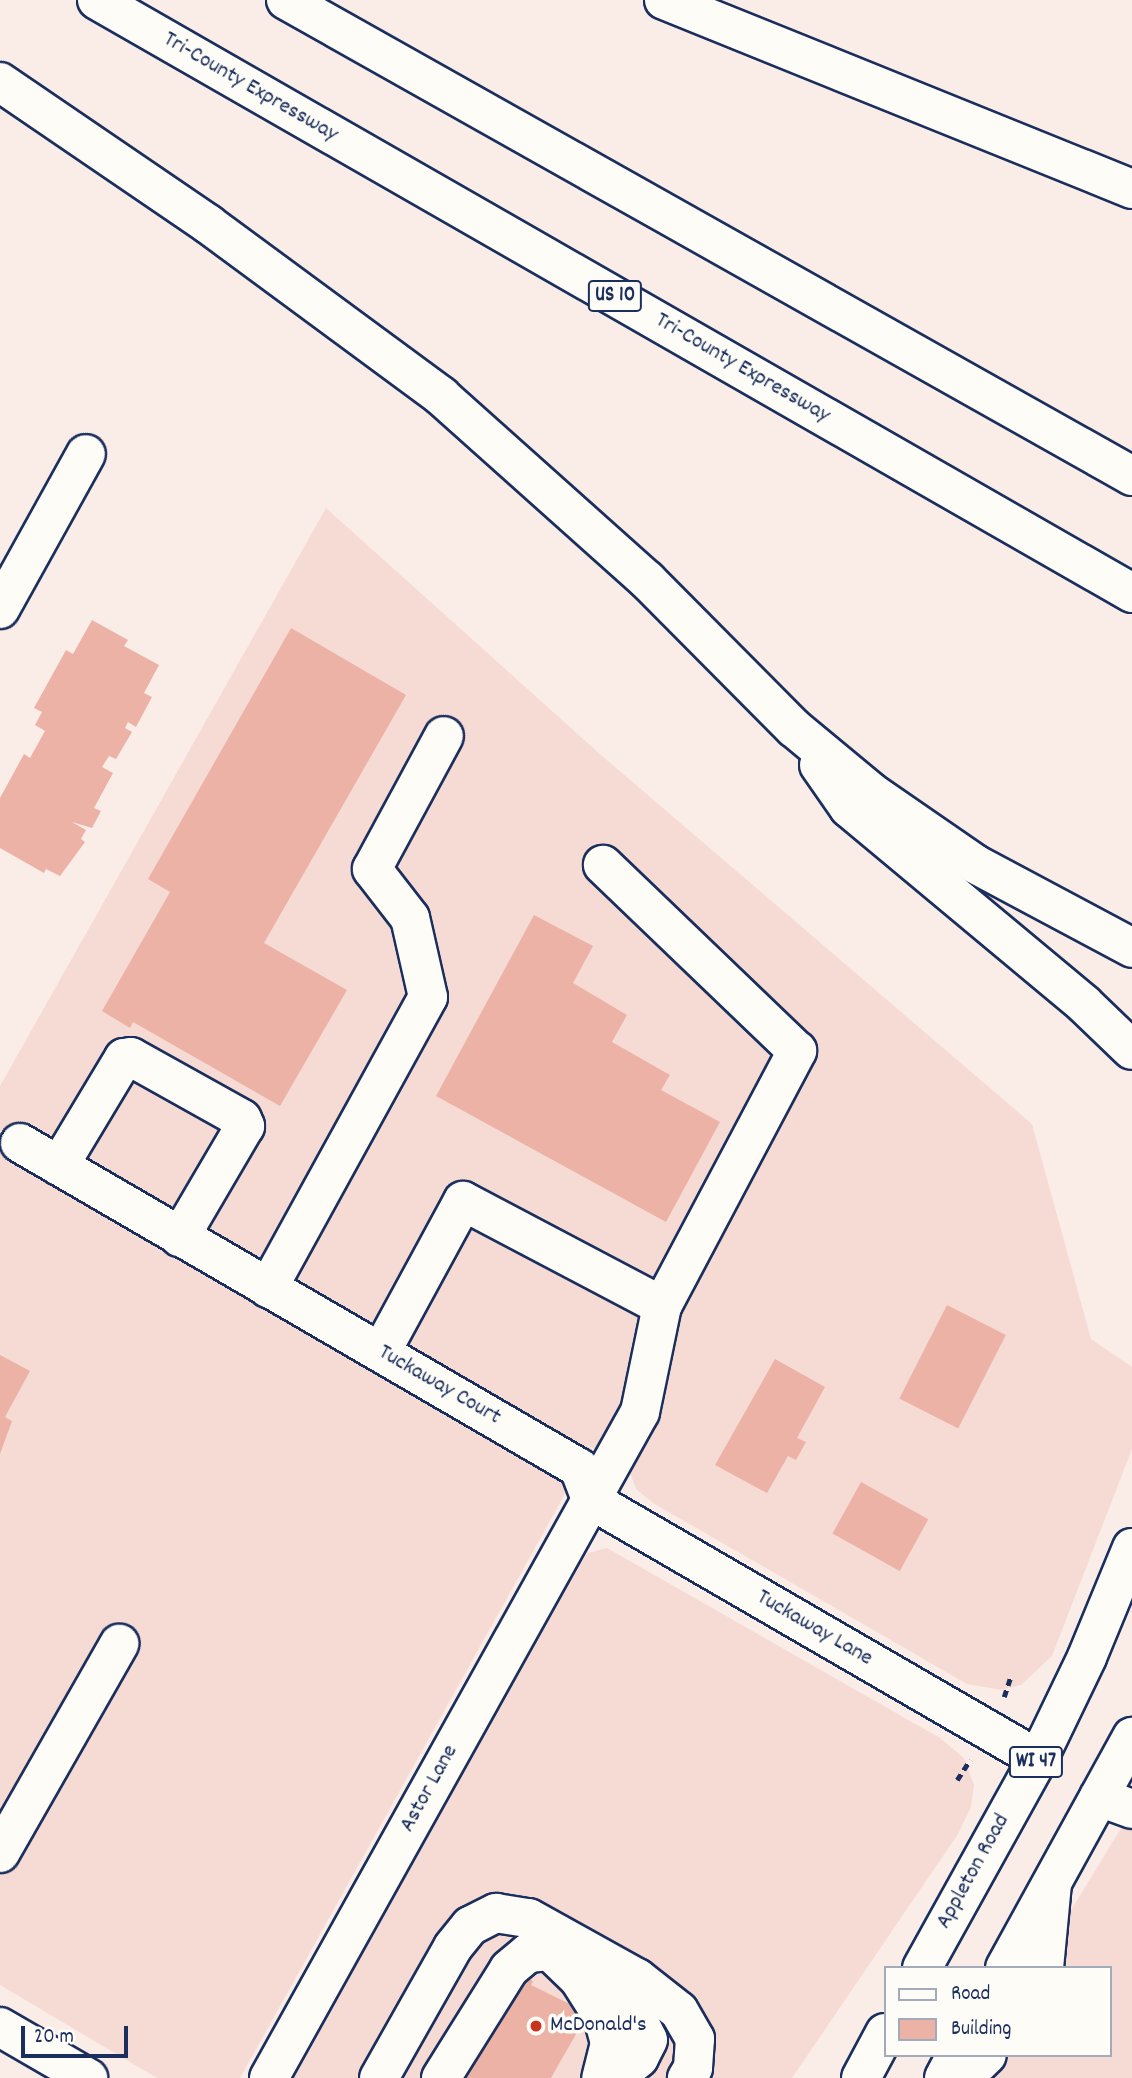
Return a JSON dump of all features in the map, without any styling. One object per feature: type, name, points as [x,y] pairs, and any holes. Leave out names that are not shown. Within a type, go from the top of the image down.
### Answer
[{"type":"main road","name":"Tri-County Expressway","points":[[97,0],[1132,593]]},
{"type":"main road","points":[[286,0],[1132,476]]},
{"type":"main road","points":[[664,0],[1132,189]]},
{"type":"main road","points":[[0,82],[208,224],[441,396],[647,580],[794,729],[928,834],[1027,894],[1132,948]]},
{"type":"main road","points":[[0,609],[86,454]]},
{"type":"main road","points":[[794,729],[849,808],[1084,1004],[1132,1051]]},
{"type":"main road","points":[[268,1288],[428,997],[410,918],[372,869],[444,736]]},
{"type":"main road","name":"Astor Lane","points":[[269,2078],[640,1412],[662,1306],[797,1051],[603,865]]},
{"type":"main road","points":[[59,1166],[124,1058],[153,1069],[242,1119],[245,1126],[180,1237]]},
{"type":"main road","name":"Tuckaway Court","points":[[20,1143],[579,1468],[591,1500]]},
{"type":"main road","points":[[380,1352],[463,1201],[662,1306]]},
{"type":"main road","name":"Tuckaway Lane","points":[[591,1500],[1038,1759]]},
{"type":"main road","name":"Appleton Road","points":[[923,1966],[1038,1759],[1087,1657],[1132,1548]]},
{"type":"main road","points":[[0,1853],[119,1644]]},
{"type":"main road","points":[[1006,1966],[1052,1884],[1116,1803],[1132,1737]]},
{"type":"main road","points":[[1044,1966],[1052,1884]]},
{"type":"main road","points":[[379,2078],[453,1947],[470,1926],[496,1913],[529,1918],[637,1978],[679,2011],[695,2039],[693,2068],[687,2078]]},
{"type":"main road","points":[[550,1951],[579,1979],[603,2017],[610,2043],[601,2078]]},
{"type":"main road","points":[[441,2078],[509,1969],[528,1953],[550,1951],[612,1988],[629,2002],[644,2025],[648,2040],[639,2058],[614,2078]]},
{"type":"main road","points":[[0,2027],[88,2078]]},
{"type":"main road","points":[[860,2078],[884,2035]]},
{"type":"main road","points":[[647,2078],[695,2039]]},
{"type":"main road","points":[[944,2078],[955,2057]]},
{"type":"main road","points":[[963,2078],[984,2057]]},
{"type":"shaded area","points":[[326,508],[601,755],[1032,1124],[1091,1339],[1132,1367],[1132,1449],[1052,1656],[1021,1685],[1002,1690],[967,1684],[653,1503],[636,1489],[628,1467],[591,1447],[240,2078],[157,2078],[0,1985],[0,1086]]},
{"type":"shaded area","points":[[607,1548],[940,1738],[964,1758],[974,1785],[971,1807],[958,1834],[792,2078],[292,2078],[574,1572],[588,1553]]},
{"type":"shaded area","points":[[1132,1810],[1132,2078],[990,2078],[1008,2057],[1111,2057],[1111,1966],[1060,1966],[1070,1912]]},
{"type":"building","points":[[92,620],[128,640],[124,646],[159,665],[144,693],[152,697],[136,727],[128,722],[125,728],[132,732],[116,759],[109,756],[102,767],[113,773],[94,808],[101,811],[92,828],[72,822],[86,830],[81,839],[85,842],[60,876],[46,869],[44,873],[0,848],[0,798],[24,754],[30,758],[45,731],[35,725],[42,712],[34,708],[66,650],[73,654]]},
{"type":"building","points":[[291,628],[406,695],[264,943],[347,990],[280,1106],[133,1022],[130,1028],[102,1011],[170,892],[148,879]]},
{"type":"building","points":[[534,915],[593,946],[573,983],[627,1015],[612,1042],[670,1075],[661,1090],[720,1122],[666,1222],[436,1096]]},
{"type":"building","points":[[947,1305],[1006,1335],[958,1429],[899,1399]]},
{"type":"building","points":[[0,1355],[30,1371],[5,1417],[12,1421],[0,1454]]},
{"type":"building","points":[[775,1359],[825,1387],[797,1438],[806,1442],[796,1460],[788,1456],[767,1493],[715,1465]]},
{"type":"building","points":[[861,1482],[928,1519],[900,1571],[832,1534]]},
{"type":"building","name":"McDonald's","points":[[521,1974],[533,1981],[531,1985],[588,2013],[551,2078],[451,2078]]},
{"type":"place","name":"McDonald's","points":[[536,2026]]}]
